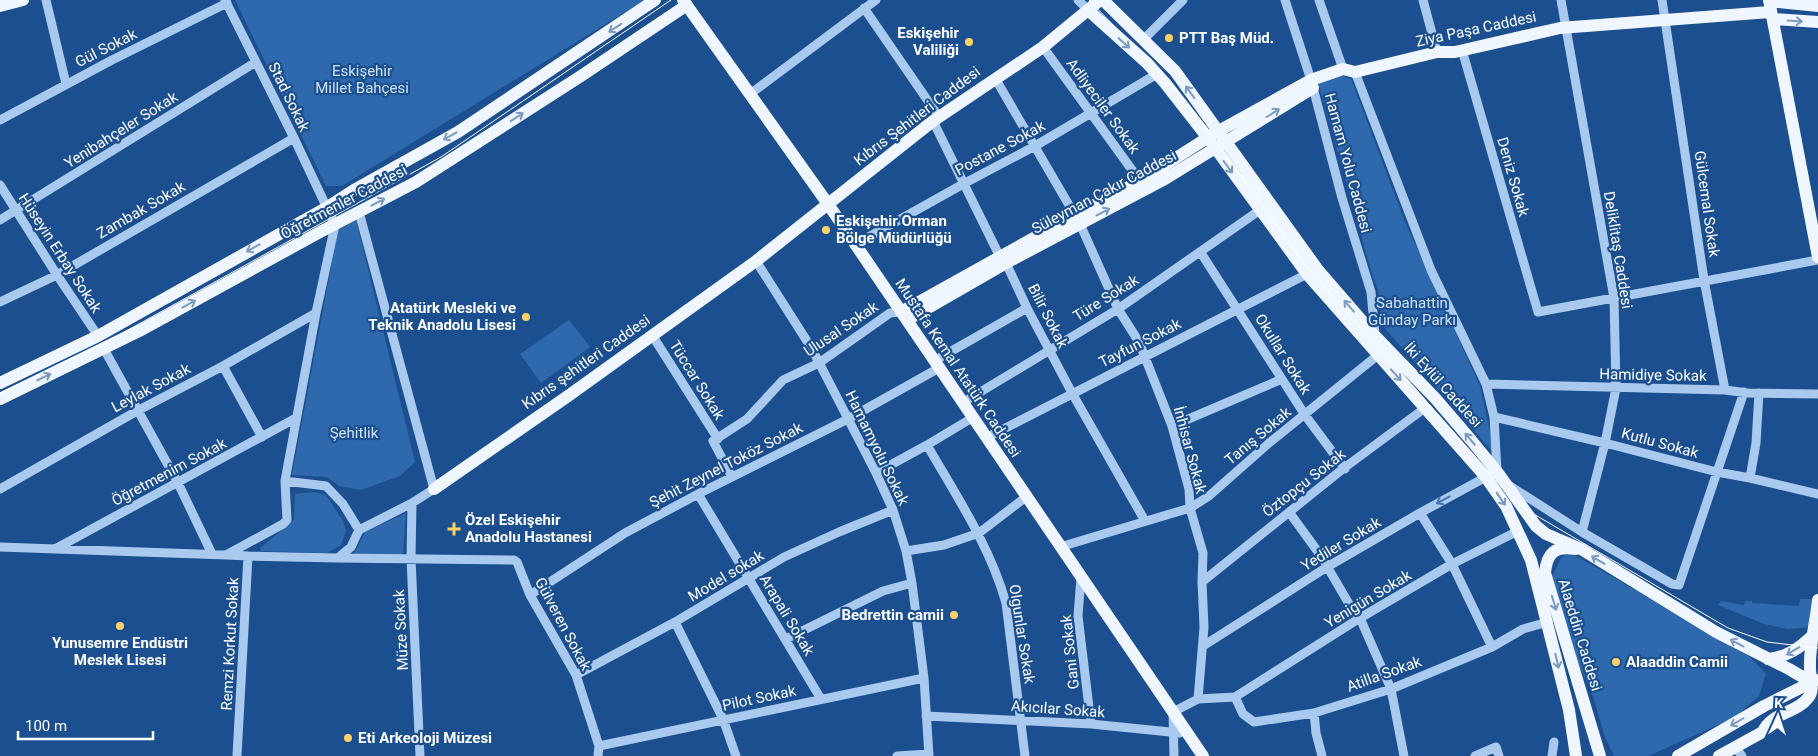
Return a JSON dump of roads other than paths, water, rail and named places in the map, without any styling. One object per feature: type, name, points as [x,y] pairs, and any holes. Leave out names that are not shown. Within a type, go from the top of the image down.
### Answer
[{"type":"main road","points":[[0,6],[23,0]]},
{"type":"main road","name":"Öğretmenler Caddesi","points":[[0,383],[98,336],[458,132],[655,0]]},
{"type":"main road","name":"Kıbrıs Şehitleri Caddesi","points":[[756,260],[936,119],[1043,47],[1100,0]]},
{"type":"main road","name":"İki Eylül Caddesi","points":[[1103,0],[1175,71],[1260,210],[1307,274],[1425,408],[1491,474],[1505,484],[1536,526],[1546,534],[1580,549],[1716,632],[1768,659],[1815,691]]},
{"type":"main road","name":"Öğretmenler Caddesi","points":[[0,399],[143,330],[416,182],[581,76],[685,2]]},
{"type":"main road","name":"Mustafa Kemal Atatürk Caddesi","points":[[685,2],[856,244],[972,418],[1173,712],[1180,733],[1202,756]]},
{"type":"main road","name":"Ziya Paşa Caddesi","points":[[1312,84],[1349,70],[1437,52],[1455,52],[1567,27],[1666,21],[1770,8],[1818,6]]},
{"type":"main road","points":[[1770,8],[1818,258]]},
{"type":"main road","name":"Ziya Paşa Caddesi","points":[[1770,8],[1818,22]]},
{"type":"main road","name":"İki Eylül Caddesi","points":[[1088,10],[1157,74],[1183,104],[1214,134]]},
{"type":"main road","name":"Süleyman Çakır Caddesi","points":[[904,316],[1078,219],[1214,134],[1312,84]]},
{"type":"main road","name":"Süleyman Çakır Caddesi","points":[[1078,219],[1165,180],[1221,146],[1312,84]]},
{"type":"main road","name":"İki Eylül Caddesi","points":[[1221,146],[1318,270],[1375,336],[1435,398],[1491,474],[1518,531]]},
{"type":"main road","name":"Kıbrıs şehitleri Caddesi","points":[[434,488],[756,260]]},
{"type":"main road","name":"Alaeddin Caddesi","points":[[1518,531],[1531,560],[1548,622],[1569,710],[1576,756]]},
{"type":"main road","name":"Alaeddin Caddesi","points":[[1580,549],[1558,549],[1550,554],[1545,573],[1600,756]]},
{"type":"main road","points":[[1815,691],[1813,635],[1818,600]]},
{"type":"main road","points":[[1768,659],[1788,655],[1813,635]]},
{"type":"main road","points":[[1719,756],[1738,752],[1815,691]]},
{"type":"main road","points":[[1678,756],[1764,706],[1815,691]]},
{"type":"street","points":[[46,0],[66,84]]},
{"type":"street","points":[[750,94],[876,0]]},
{"type":"street","name":"İki Eylül Caddesi","points":[[1078,0],[1088,10]]},
{"type":"street","points":[[1144,39],[1183,0]]},
{"type":"street","name":"Hamam Yolu Caddesi","points":[[1285,0],[1312,84],[1342,198],[1370,292],[1375,336]]},
{"type":"street","points":[[1319,0],[1431,270],[1486,384],[1494,417],[1491,474]]},
{"type":"street","points":[[1423,0],[1437,52]]},
{"type":"street","name":"Deliklitaş Caddesi","points":[[1561,0],[1614,298],[1616,388],[1605,443],[1582,532]]},
{"type":"street","name":"Gülcemal Sokak","points":[[1662,0],[1704,280],[1725,390]]},
{"type":"street","name":"Gül Sokak","points":[[0,120],[226,2]]},
{"type":"street","name":"Stad Sokak","points":[[226,2],[335,225]]},
{"type":"street","name":"Bilir Sokak","points":[[864,8],[936,119],[965,183],[1027,308],[1072,393],[1145,522]]},
{"type":"street","name":"Adliyeciler Sokak","points":[[1043,47],[1140,181]]},
{"type":"street","name":"Deniz Sokak","points":[[1462,50],[1538,312],[1614,298]]},
{"type":"street","name":"Yenibahçeler Sokak","points":[[0,220],[256,62]]},
{"type":"street","name":"Postane Sokak","points":[[856,244],[1035,146],[1157,74]]},
{"type":"street","name":"İnhisar Sokak","points":[[995,78],[1078,219],[1118,309],[1139,342],[1172,426],[1189,489],[1190,508],[1203,553],[1204,627],[1198,699]]},
{"type":"street","name":"Zambak Sokak","points":[[0,302],[57,275],[294,138]]},
{"type":"street","name":"Hüseyin Erbay Sokak","points":[[0,186],[98,336]]},
{"type":"street","name":"Türe Sokak","points":[[962,403],[1118,309],[1260,210]]},
{"type":"street","points":[[338,558],[351,547],[359,530],[412,503],[434,488],[359,212]]},
{"type":"street","points":[[226,555],[287,520],[285,481],[316,313],[335,225]]},
{"type":"street","name":"Okullar Sokak","points":[[1201,252],[1305,415],[1345,469]]},
{"type":"street","points":[[1614,298],[1818,258]]},
{"type":"street","name":"Hamamyolu Sokak","points":[[756,260],[819,363],[893,510],[906,551],[912,583],[924,678],[929,755]]},
{"type":"street","name":"Tayfun Sokak","points":[[986,438],[1307,274]]},
{"type":"street","name":"Şehit Zeynel Toköz Sokak","points":[[530,595],[625,532],[848,419],[1027,308]]},
{"type":"street","name":"Leylak Sokak","points":[[0,489],[316,313]]},
{"type":"street","name":"Ulusal Sokak","points":[[718,439],[747,419],[783,380],[819,363],[890,313],[904,316]]},
{"type":"street","name":"Tüccar Sokak","points":[[652,335],[718,439]]},
{"type":"street","points":[[104,349],[178,483],[212,554]]},
{"type":"street","name":"Tanış Sokak","points":[[1060,547],[1190,508],[1209,496],[1269,443],[1378,355]]},
{"type":"street","points":[[223,366],[262,437]]},
{"type":"street","points":[[1172,426],[1282,379]]},
{"type":"street","name":"Hamidiye Sokak","points":[[1486,384],[1818,394]]},
{"type":"street","points":[[1505,484],[1582,532],[1672,584],[1679,585],[1744,392]]},
{"type":"street","points":[[1750,478],[1756,443],[1759,393]]},
{"type":"street","name":"Öztopçu Sokak","points":[[1202,582],[1289,512],[1425,408]]},
{"type":"street","name":"Kutlu Sokak","points":[[1494,417],[1717,472],[1818,494]]},
{"type":"street","name":"Öğretmenim Sokak","points":[[55,549],[296,418]]},
{"type":"street","points":[[876,473],[972,418]]},
{"type":"street","points":[[718,439],[713,441],[732,477]]},
{"type":"street","name":"Olgunlar Sokak","points":[[927,445],[978,533],[1000,580],[1006,603],[1025,756]]},
{"type":"street","name":"Yediler Sokak","points":[[1203,646],[1327,567],[1491,474]]},
{"type":"street","points":[[285,481],[326,486],[343,504],[359,530]]},
{"type":"street","name":"Arapali Sokak","points":[[698,494],[822,698]]},
{"type":"street","points":[[906,551],[944,545],[978,533],[1026,497]]},
{"type":"street","name":"Müze Sokak","points":[[412,503],[411,559],[420,756]]},
{"type":"street","name":"Model sokak","points":[[576,675],[675,622],[784,557],[893,510]]},
{"type":"street","points":[[1289,512],[1327,567],[1352,609],[1360,618],[1391,689],[1404,756]]},
{"type":"street","points":[[1420,513],[1452,564],[1492,647]]},
{"type":"street","name":"Yenigün Sokak","points":[[1235,697],[1360,618],[1452,564],[1518,531]]},
{"type":"street","name":"Remzi Korkut Sokak","points":[[0,547],[248,556],[236,756]]},
{"type":"street","points":[[248,556],[411,559]]},
{"type":"street","name":"Gülveren Sokak","points":[[411,559],[511,559],[517,562],[530,595],[576,675],[599,751]]},
{"type":"street","name":"Gani Sokak","points":[[1081,577],[1078,616],[1091,724]]},
{"type":"street","points":[[786,639],[883,592],[912,583]]},
{"type":"street","points":[[675,622],[723,719],[736,756]]},
{"type":"street","name":"Atilla Sokak","points":[[1235,697],[1243,714],[1254,722],[1267,722],[1314,713],[1391,689],[1492,647],[1523,629],[1548,622]]},
{"type":"street","name":"Pilot Sokak","points":[[599,751],[723,719],[924,678]]},
{"type":"street","points":[[1173,712],[1198,699],[1235,697]]},
{"type":"street","points":[[1314,713],[1316,733],[1322,756]]},
{"type":"street","name":"Akıcılar Sokak","points":[[926,716],[1091,724],[1180,733]]},
{"type":"street","points":[[1174,756],[1180,733]]},
{"type":"street","points":[[1552,756],[1554,742]]},
{"type":"street","points":[[1475,756],[1496,747],[1499,756]]},
{"type":"street","points":[[897,756],[929,755]]},
{"type":"tram line","points":[[0,393],[99,346],[441,157],[671,0]]},
{"type":"tram line","points":[[1089,0],[1174,88],[1212,136],[1305,265],[1514,501],[1728,628],[1767,642],[1818,648]]},
{"type":"place","name":"PTT Baş Müd.","points":[[1169,38]]},
{"type":"place","name":"Eskişehir Valiliği","points":[[969,42]]},
{"type":"place","name":"Eskişehir Orman Bölge Müdürlüğü","points":[[826,230]]},
{"type":"place","name":"Atatürk Mesleki ve Teknik Anadolu Lisesi","points":[[526,317]]},
{"type":"place","name":"Özel Eskişehir Anadolu Hastanesi","points":[[454,529]]},
{"type":"place","name":"Bedrettin camii","points":[[954,615]]},
{"type":"place","name":"Yunusemre Endüstri Meslek Lisesi","points":[[120,626]]},
{"type":"place","name":"Alaaddin Camii","points":[[1616,662]]},
{"type":"place","name":"Eti Arkeoloji Müzesi","points":[[348,738]]},
{"type":"park label","name":"Eskişehir Millet Bahçesi","points":[[362,80]]},
{"type":"park label","name":"Sabahattin Günday Parkı","points":[[1412,312]]},
{"type":"park label","name":"Şehitlik","points":[[354,433]]}]
